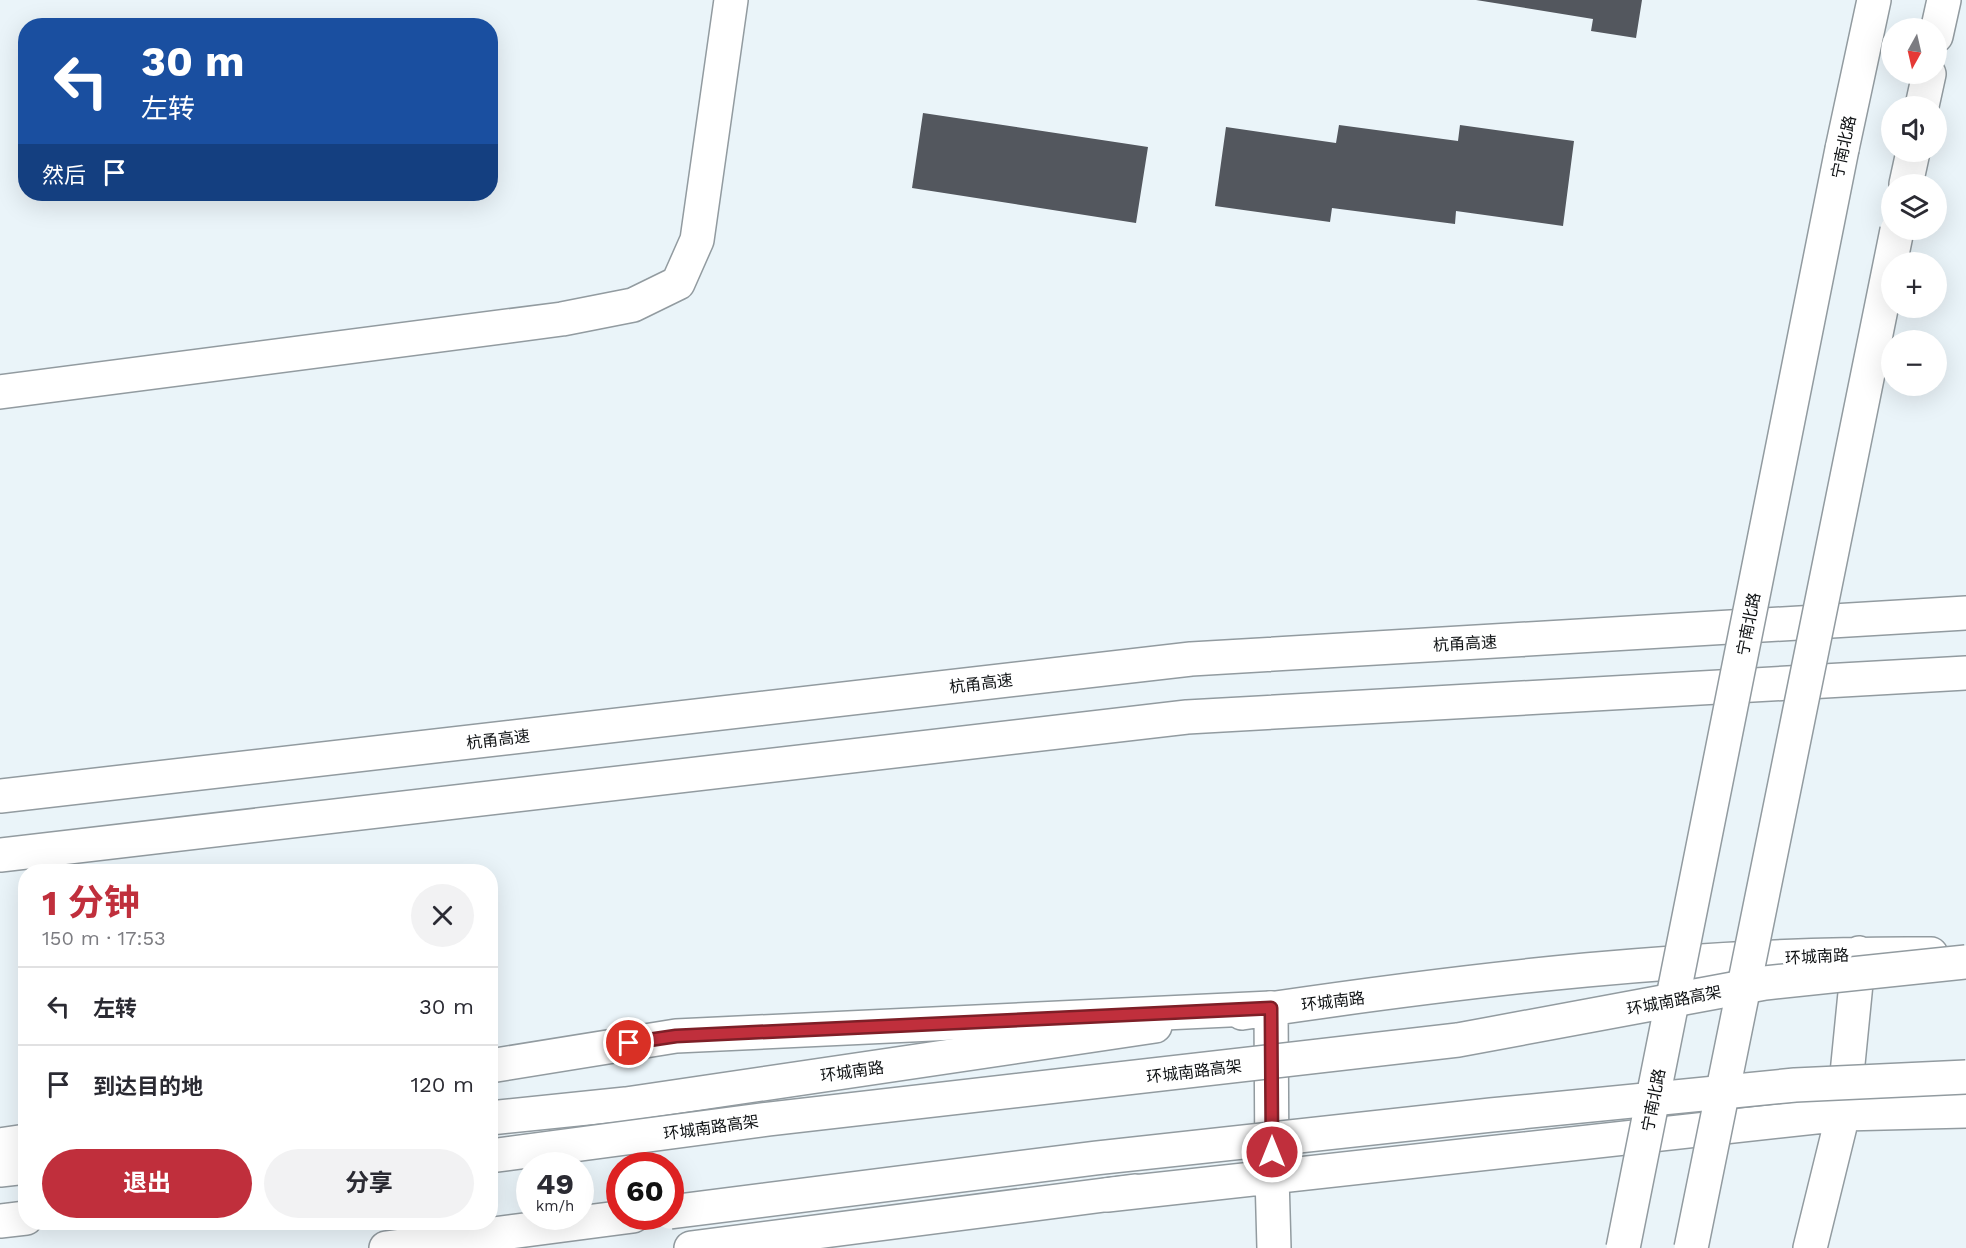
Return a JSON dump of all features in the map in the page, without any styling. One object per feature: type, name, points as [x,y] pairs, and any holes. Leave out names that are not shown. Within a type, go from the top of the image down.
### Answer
[{"type":"main road","points":[[0,392],[562,320],[633,305],[678,283],[697,240],[731,0]]},
{"type":"main road","name":"宁南北路","points":[[1623,1248],[1842,148],[1874,0]]},
{"type":"main road","points":[[1940,18],[1944,0]]},
{"type":"main road","points":[[1691,1248],[1895,240]]},
{"type":"main road","name":"杭甬高速","points":[[0,796],[1191,659],[1966,613]]},
{"type":"main road","points":[[0,855],[1187,717],[1966,673]]},
{"type":"main road","points":[[1810,1248],[1843,1114],[1859,953]]},
{"type":"main road","name":"环城南路","points":[[498,1117],[638,1102],[1271,1008],[1589,968],[1859,953],[1966,954]]},
{"type":"main road","name":"环城南路高架","points":[[498,1155],[769,1119],[1458,1040],[1765,983],[1966,962]]},
{"type":"main road","points":[[498,1065],[676,1036],[1271,1008],[1274,1248]]},
{"type":"main road","points":[[684,1210],[1096,1158],[1491,1115],[1795,1085],[1966,1077]]},
{"type":"main road","points":[[691,1248],[1135,1191],[1843,1114],[1966,1111]]},
{"type":"main road","points":[[0,1145],[18,1142]]},
{"type":"main road","points":[[0,1170],[18,1168]]},
{"type":"main road","points":[[783,1248],[1135,1191]]},
{"type":"main road","points":[[0,1221],[18,1219]]},
{"type":"main road","points":[[386,1248],[606,1219]]},
{"type":"building","points":[[1476,0],[1642,0],[1636,38],[1591,31],[1593,19]]},
{"type":"building","points":[[923,113],[1148,147],[1136,223],[912,188]]},
{"type":"building","points":[[1339,125],[1458,141],[1460,125],[1574,141],[1563,226],[1456,211],[1455,224],[1332,208],[1330,222],[1215,206],[1226,127],[1336,143]]},
{"type":"route","points":[[629,1043],[676,1036],[1271,1008],[1272,1152]]}]
